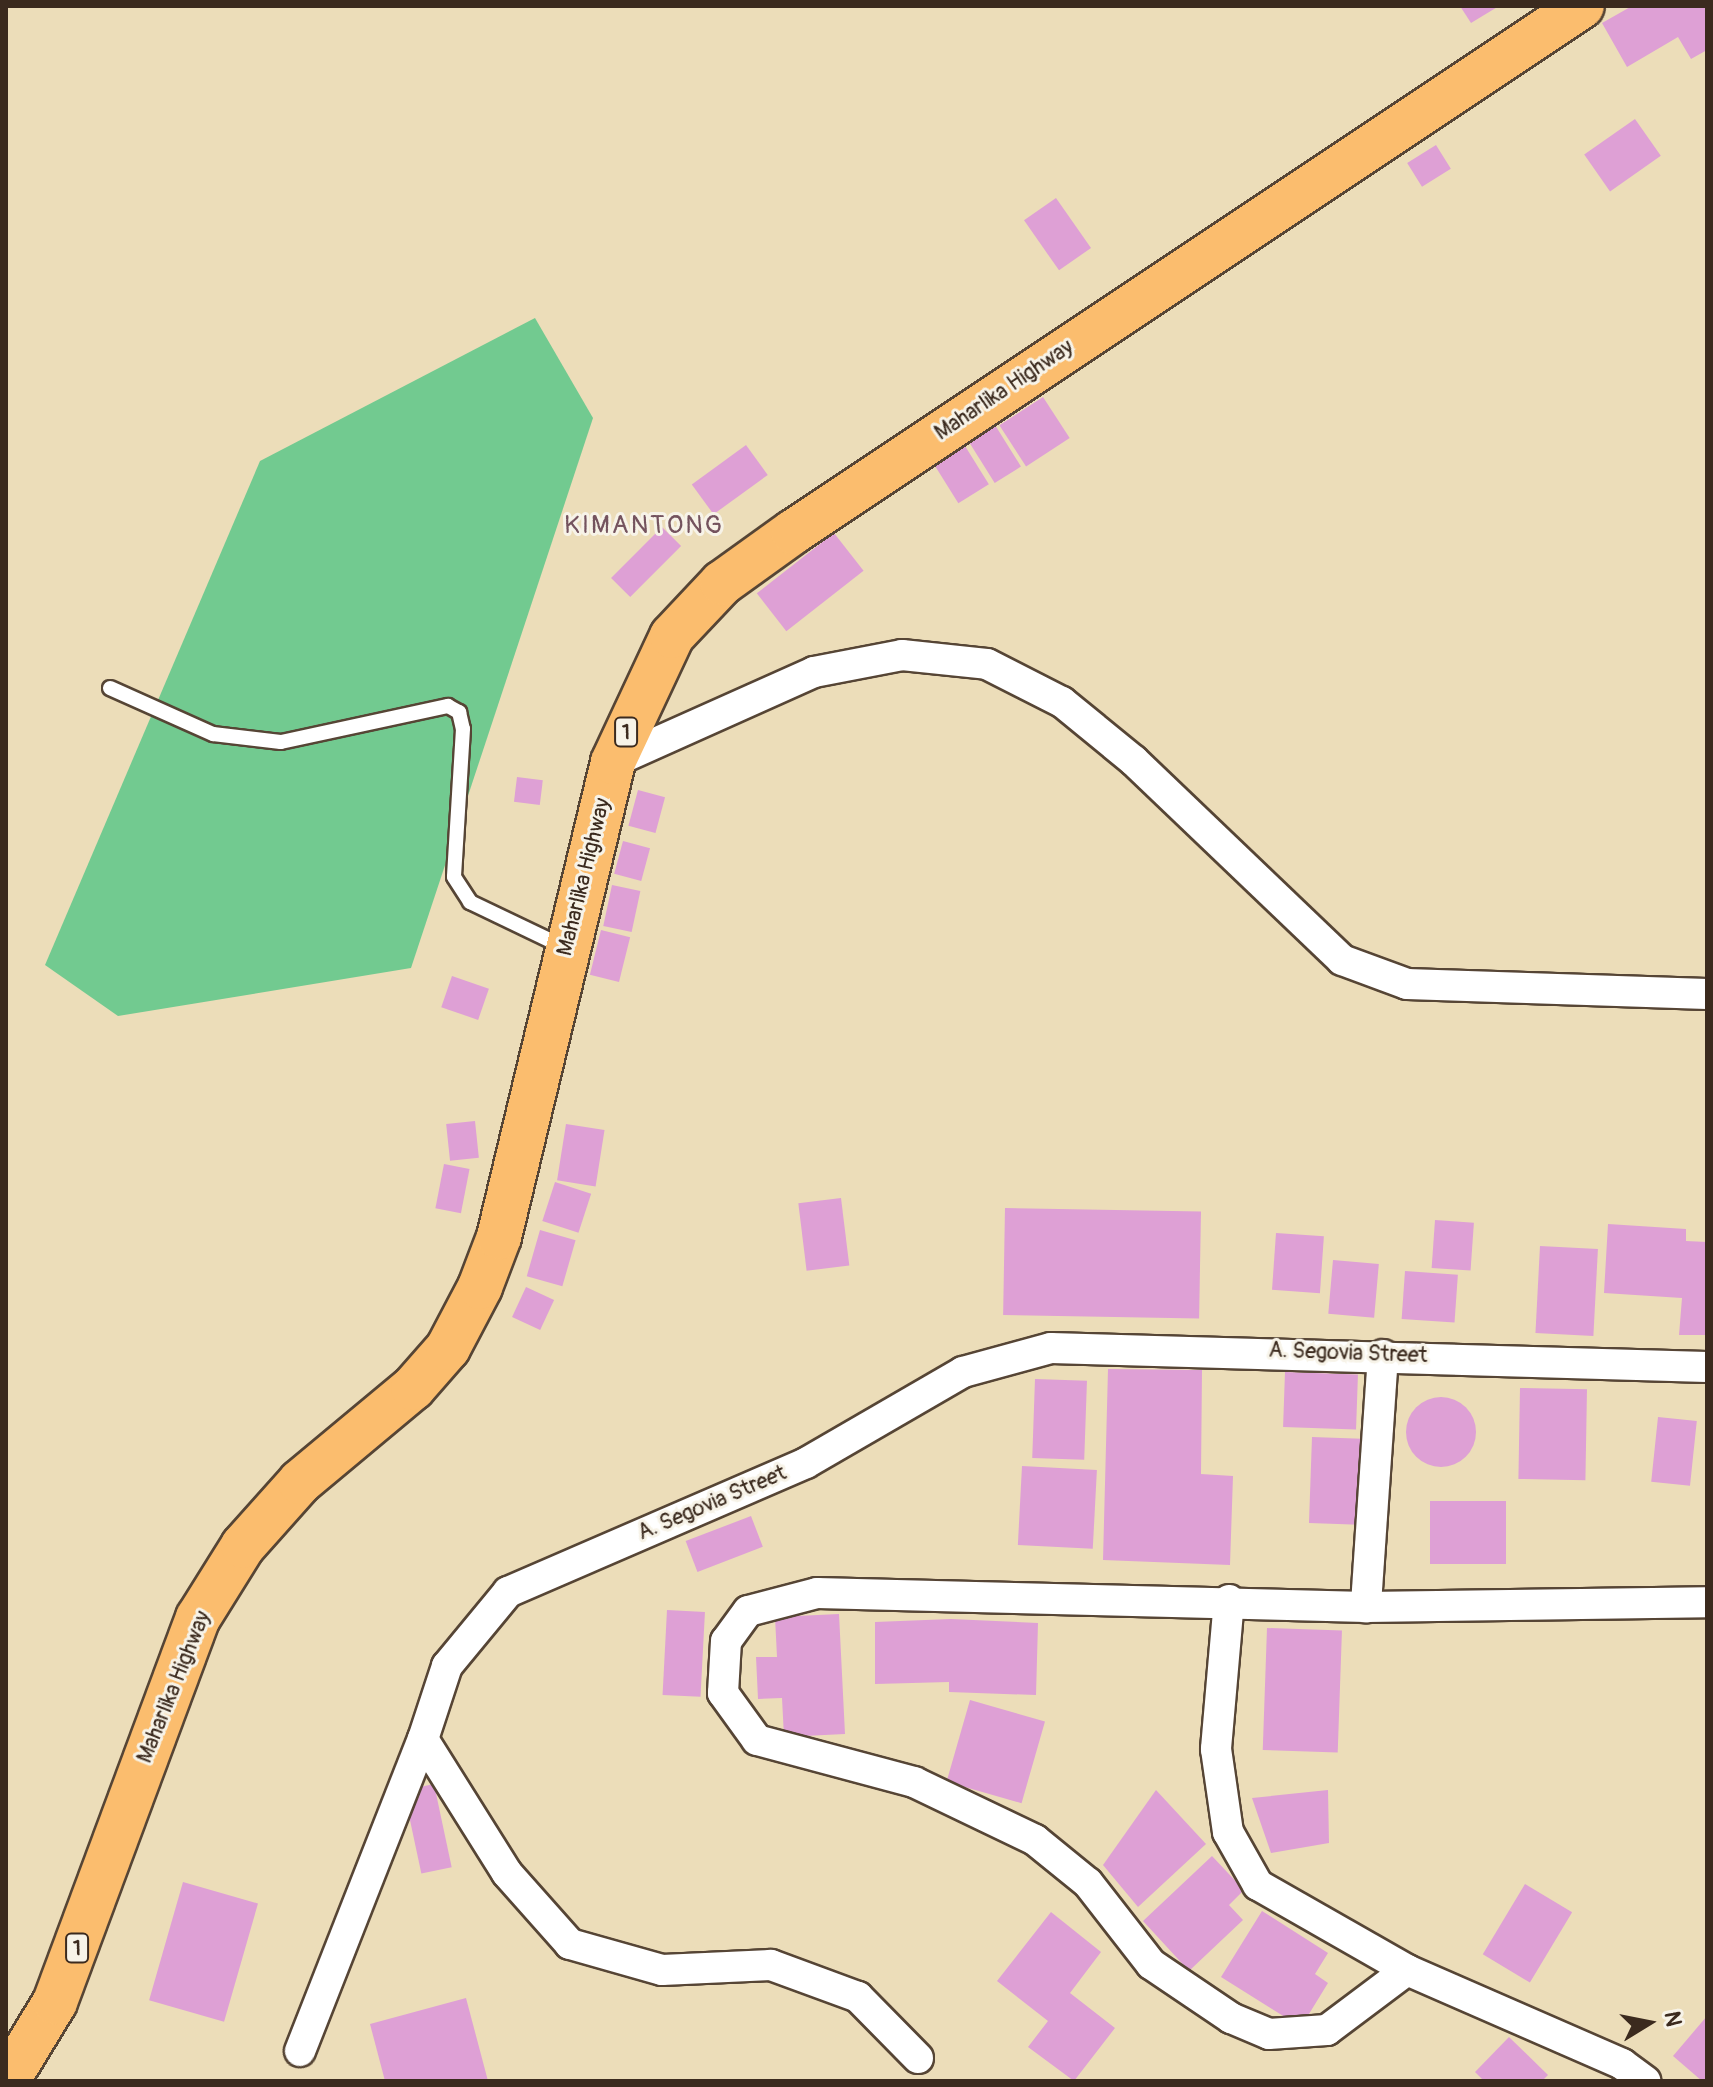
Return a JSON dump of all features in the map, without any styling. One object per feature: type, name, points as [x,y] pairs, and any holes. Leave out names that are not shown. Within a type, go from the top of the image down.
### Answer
[{"type":"main road","name":"Maharlika Highway","points":[[7,2081],[55,2002],[198,1618],[243,1546],[300,1482],[413,1388],[448,1348],[480,1287],[499,1237],[613,762],[672,636],[722,583],[1582,6]]},
{"type":"street","points":[[613,762],[814,672],[902,655],[987,664],[1062,702],[1134,761],[1342,960],[1407,984],[1707,994]]},
{"type":"street","name":"A. Segovia Street","points":[[300,2051],[423,1739],[447,1666],[508,1592],[806,1463],[963,1372],[1051,1348],[1108,1345],[1707,1367]]},
{"type":"street","points":[[1366,1607],[1383,1355]]},
{"type":"street","points":[[1407,1970],[1327,2030],[1269,2034],[1231,2018],[1151,1964],[1088,1883],[1035,1840],[914,1782],[757,1740],[723,1693],[726,1641],[748,1611],[817,1593],[1229,1600],[1366,1607],[1707,1602]]},
{"type":"street","points":[[1229,1600],[1216,1749],[1228,1832],[1258,1885],[1407,1970],[1622,2064],[1645,2081]]},
{"type":"street","points":[[423,1739],[507,1873],[570,1944],[662,1970],[771,1965],[858,1997],[918,2058]]},
{"type":"lane","points":[[110,688],[213,734],[281,742],[448,706],[459,712],[463,729],[454,877],[470,902],[566,948]]},
{"type":"green space","points":[[535,318],[593,418],[411,968],[118,1016],[45,965],[260,461]]},
{"type":"building","points":[[1460,6],[1499,6],[1471,23]]},
{"type":"building","points":[[1632,6],[1707,6],[1707,50],[1691,59],[1678,37],[1627,67],[1602,23]]},
{"type":"building","points":[[1635,119],[1661,156],[1610,191],[1584,155]]},
{"type":"building","points":[[1436,145],[1451,169],[1422,187],[1407,163]]},
{"type":"building","points":[[1056,198],[1091,248],[1059,270],[1024,220]]},
{"type":"building","points":[[1043,397],[1070,438],[1026,466],[999,425]]},
{"type":"building","points":[[995,425],[1021,467],[995,483],[969,441]]},
{"type":"building","points":[[746,445],[768,475],[714,514],[692,484]]},
{"type":"building","points":[[965,446],[989,484],[958,503],[934,465]]},
{"type":"building","points":[[662,527],[681,546],[630,597],[611,578]]},
{"type":"building","points":[[834,533],[864,571],[786,631],[757,593]]},
{"type":"building","points":[[517,777],[543,780],[540,805],[514,802]]},
{"type":"building","points":[[638,790],[665,797],[655,833],[628,826]]},
{"type":"building","points":[[623,841],[650,848],[641,881],[614,874]]},
{"type":"building","points":[[612,885],[640,891],[632,932],[603,926]]},
{"type":"building","points":[[601,930],[630,937],[619,982],[590,975]]},
{"type":"building","points":[[452,976],[489,989],[478,1020],[441,1007]]},
{"type":"building","points":[[475,1121],[479,1158],[450,1161],[446,1124]]},
{"type":"building","points":[[566,1124],[605,1130],[596,1186],[557,1180]]},
{"type":"building","points":[[444,1164],[470,1169],[461,1213],[435,1208]]},
{"type":"building","points":[[555,1182],[591,1194],[578,1233],[542,1221]]},
{"type":"building","points":[[841,1198],[849,1265],[807,1271],[798,1203]]},
{"type":"building","points":[[1005,1208],[1201,1211],[1199,1318],[1003,1315]]},
{"type":"building","points":[[1435,1220],[1474,1223],[1471,1271],[1432,1268]]},
{"type":"building","points":[[1608,1224],[1686,1229],[1686,1241],[1707,1242],[1707,1335],[1679,1335],[1682,1298],[1604,1293]]},
{"type":"building","points":[[540,1230],[576,1240],[562,1286],[527,1276]]},
{"type":"building","points":[[1276,1233],[1324,1236],[1320,1293],[1272,1290]]},
{"type":"building","points":[[1540,1246],[1598,1249],[1593,1336],[1535,1333]]},
{"type":"building","points":[[1333,1260],[1379,1264],[1374,1318],[1328,1314]]},
{"type":"building","points":[[1405,1271],[1458,1275],[1455,1323],[1402,1319]]},
{"type":"building","points":[[526,1287],[554,1300],[540,1330],[512,1317]]},
{"type":"building","points":[[1108,1369],[1202,1370],[1201,1474],[1233,1476],[1230,1565],[1103,1560]]},
{"type":"building","points":[[1285,1372],[1358,1375],[1356,1430],[1283,1427]]},
{"type":"building","points":[[1035,1379],[1087,1381],[1084,1460],[1032,1458]]},
{"type":"building","points":[[1520,1388],[1587,1389],[1585,1480],[1518,1479]]},
{"type":"building","points":[[1441,1397],[1466,1407],[1476,1432],[1466,1457],[1441,1467],[1416,1457],[1406,1432],[1416,1407]]},
{"type":"building","points":[[1658,1417],[1697,1421],[1690,1486],[1651,1482]]},
{"type":"building","points":[[1312,1437],[1362,1439],[1359,1525],[1309,1523]]},
{"type":"building","points":[[1022,1466],[1097,1470],[1093,1549],[1018,1545]]},
{"type":"building","points":[[1430,1501],[1506,1501],[1506,1564],[1430,1564]]},
{"type":"building","points":[[751,1516],[763,1547],[697,1572],[686,1541]]},
{"type":"building","points":[[667,1610],[705,1612],[700,1697],[663,1695]]},
{"type":"building","points":[[839,1614],[845,1734],[784,1737],[782,1698],[758,1699],[756,1657],[777,1657],[775,1617]]},
{"type":"building","points":[[951,1619],[1038,1623],[1036,1695],[949,1692],[949,1682],[875,1684],[875,1622]]},
{"type":"building","points":[[1267,1628],[1342,1631],[1338,1753],[1263,1750]]},
{"type":"building","points":[[970,1700],[1045,1721],[1022,1803],[947,1782]]},
{"type":"building","points":[[434,1784],[452,1867],[421,1874],[404,1790]]},
{"type":"building","points":[[1156,1790],[1206,1844],[1138,1907],[1103,1865]]},
{"type":"building","points":[[1328,1790],[1329,1843],[1271,1853],[1252,1798]]},
{"type":"building","points":[[1212,1856],[1244,1890],[1229,1905],[1243,1920],[1189,1971],[1143,1921]]},
{"type":"building","points":[[183,1882],[258,1903],[224,2022],[149,2000]]},
{"type":"building","points":[[1525,1884],[1572,1912],[1530,1983],[1483,1954]]},
{"type":"building","points":[[1262,1911],[1328,1953],[1315,1974],[1328,1983],[1301,2027],[1221,1977]]},
{"type":"building","points":[[1051,1912],[1101,1952],[1070,1993],[1115,2028],[1074,2081],[1028,2047],[1048,2021],[997,1981]]},
{"type":"building","points":[[466,1998],[488,2081],[385,2081],[370,2024]]},
{"type":"building","points":[[1707,2016],[1707,2081],[1702,2081],[1673,2056]]},
{"type":"building","points":[[1509,2037],[1548,2075],[1542,2081],[1484,2081],[1475,2072]]},
{"type":"district","name":"KIMANTONG","points":[[644,526]]}]
